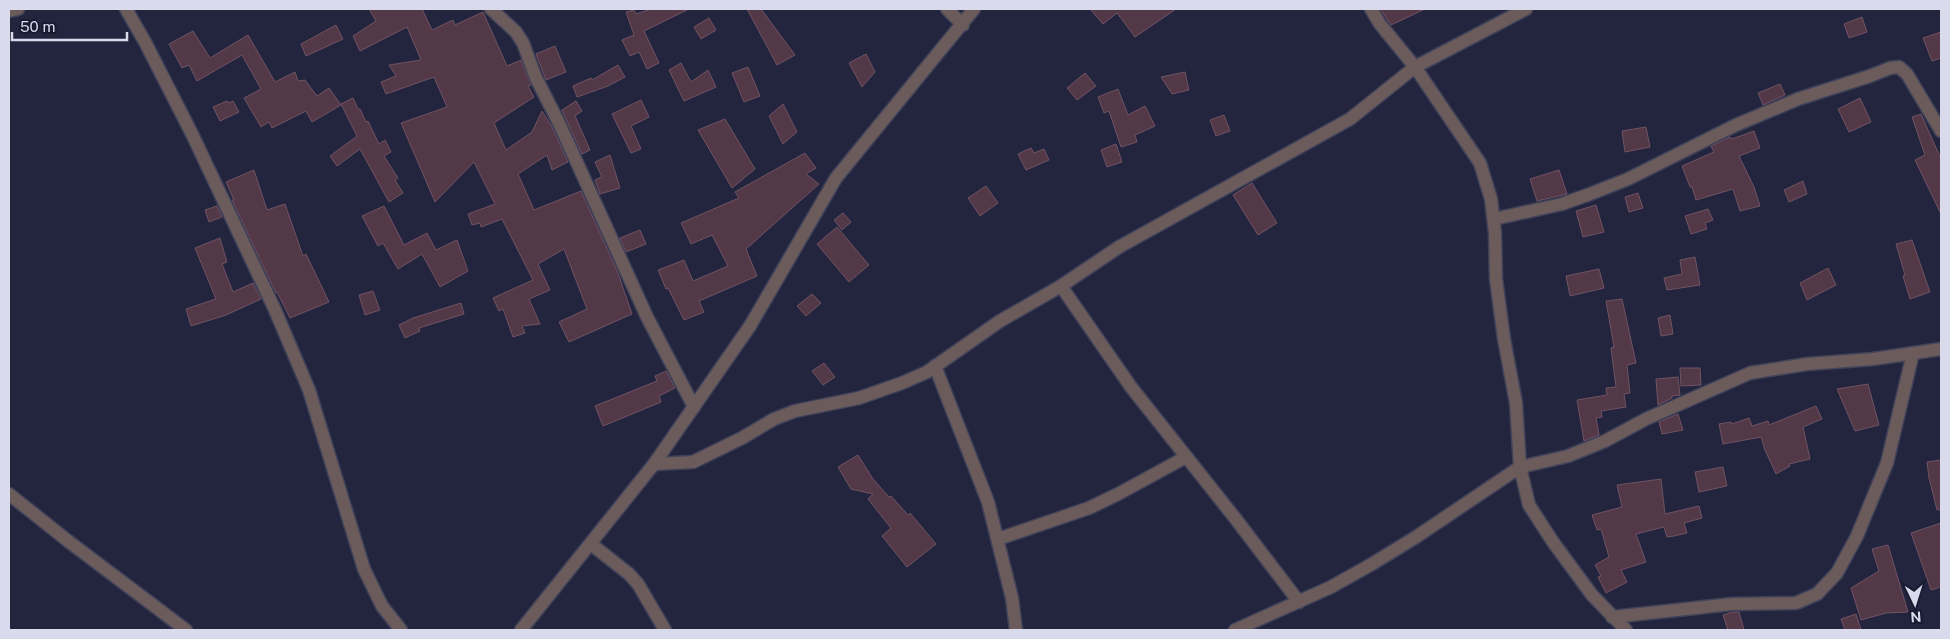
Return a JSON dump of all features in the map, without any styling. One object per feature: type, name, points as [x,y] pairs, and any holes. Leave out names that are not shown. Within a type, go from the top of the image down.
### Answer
[{"type":"street","points":[[9,11],[18,9]]},
{"type":"street","points":[[126,9],[193,136],[275,310],[309,390],[364,570],[382,606],[401,630]]},
{"type":"street","points":[[491,9],[516,32],[523,43],[536,78],[559,123],[643,308],[694,407]]},
{"type":"street","points":[[947,9],[963,25]]},
{"type":"street","points":[[521,630],[654,464],[694,407],[750,326],[836,178],[963,25],[974,9]]},
{"type":"street","points":[[1371,9],[1380,24],[1415,67],[1480,163],[1491,199],[1494,219],[1496,279],[1504,339],[1516,404],[1520,467],[1529,505],[1586,588],[1626,630]]},
{"type":"street","points":[[654,464],[693,462],[742,438],[774,419],[795,411],[859,398],[902,383],[934,366],[1000,321],[1061,286],[1119,247],[1350,118],[1415,67],[1526,9]]},
{"type":"street","points":[[1494,219],[1562,204],[1590,194],[1628,179],[1736,125],[1771,110],[1890,68],[1899,67],[1907,74],[1941,132]]},
{"type":"street","points":[[1061,286],[1131,387],[1299,602]]},
{"type":"street","points":[[1235,630],[1299,602],[1372,564],[1416,537],[1520,467],[1568,456],[1605,441],[1646,419],[1750,373],[1807,364],[1873,359],[1941,349]]},
{"type":"street","points":[[1612,617],[1732,604],[1796,603],[1817,594],[1837,574],[1857,536],[1887,464],[1913,353]]},
{"type":"street","points":[[934,366],[988,502],[1012,598],[1016,630]]},
{"type":"street","points":[[998,540],[1088,508],[1186,457]]},
{"type":"street","points":[[9,494],[186,630]]},
{"type":"street","points":[[591,544],[629,574],[638,584],[665,630]]},
{"type":"building","points":[[369,9],[422,9],[432,30],[453,20],[455,25],[483,12],[507,66],[521,60],[531,85],[528,86],[534,97],[494,123],[506,150],[532,132],[542,111],[552,127],[568,162],[552,170],[547,155],[518,174],[534,210],[581,191],[618,273],[632,314],[569,342],[559,322],[587,309],[564,249],[538,264],[550,290],[529,299],[540,324],[522,326],[525,333],[513,337],[503,309],[499,311],[493,298],[533,280],[502,219],[481,227],[480,223],[472,225],[468,214],[495,204],[474,162],[435,202],[401,123],[447,107],[434,77],[386,94],[381,82],[396,76],[389,65],[421,60],[407,27],[360,51],[353,36],[376,21]]},
{"type":"building","points":[[651,9],[689,9],[644,31],[659,63],[647,69],[639,52],[630,56],[622,40],[634,35],[626,12],[634,10],[636,14]]},
{"type":"building","points":[[747,9],[761,9],[795,55],[777,65]]},
{"type":"building","points":[[1090,9],[1176,9],[1135,37],[1117,13],[1103,24]]},
{"type":"building","points":[[1380,9],[1425,9],[1391,25]]},
{"type":"building","points":[[1862,17],[1867,32],[1849,38],[1844,24]]},
{"type":"building","points":[[709,18],[716,30],[701,39],[694,27]]},
{"type":"building","points":[[336,25],[343,39],[306,56],[301,44]]},
{"type":"building","points":[[193,31],[210,58],[248,35],[275,82],[295,72],[298,81],[305,80],[317,96],[329,88],[341,105],[312,122],[306,111],[272,128],[269,122],[261,127],[244,98],[261,89],[242,55],[197,81],[189,65],[182,68],[169,44]]},
{"type":"building","points":[[1941,32],[1941,58],[1932,61],[1923,38]]},
{"type":"building","points":[[555,46],[566,72],[546,80],[536,54]]},
{"type":"building","points":[[866,54],[875,72],[862,87],[849,63]]},
{"type":"building","points":[[681,63],[691,82],[708,70],[716,87],[684,101],[669,70]]},
{"type":"building","points":[[618,65],[625,77],[608,86],[577,97],[573,86],[591,78],[592,80]]},
{"type":"building","points":[[748,67],[760,96],[744,102],[732,73]]},
{"type":"building","points":[[1185,72],[1189,90],[1172,94],[1161,77]]},
{"type":"building","points":[[1085,73],[1096,86],[1077,100],[1067,88]]},
{"type":"building","points":[[1780,84],[1785,95],[1763,105],[1758,93]]},
{"type":"building","points":[[1118,89],[1128,115],[1145,106],[1155,126],[1135,135],[1137,142],[1121,147],[1109,111],[1104,113],[1098,97]]},
{"type":"building","points":[[353,98],[366,122],[368,121],[379,144],[385,140],[391,152],[384,156],[398,178],[395,180],[403,193],[389,202],[360,149],[337,166],[330,156],[357,136],[341,104]]},
{"type":"building","points":[[1860,98],[1871,122],[1849,132],[1838,109]]},
{"type":"building","points":[[641,100],[649,117],[631,126],[641,149],[631,153],[612,114]]},
{"type":"building","points":[[227,101],[229,103],[233,101],[239,112],[220,121],[213,107]]},
{"type":"building","points":[[576,101],[582,111],[575,116],[590,150],[582,154],[562,110]]},
{"type":"building","points":[[783,104],[797,132],[783,144],[769,116]]},
{"type":"building","points":[[1921,114],[1941,159],[1941,214],[1915,160],[1925,155],[1912,117]]},
{"type":"building","points":[[1224,115],[1230,131],[1216,136],[1210,120]]},
{"type":"building","points":[[725,119],[755,169],[732,188],[698,130]]},
{"type":"building","points":[[1646,127],[1650,147],[1625,152],[1622,131]]},
{"type":"building","points":[[1754,131],[1760,148],[1739,156],[1754,187],[1760,206],[1740,211],[1733,189],[1696,200],[1682,166],[1714,152],[1711,146],[1730,137],[1732,139]]},
{"type":"building","points":[[1116,144],[1122,162],[1107,167],[1101,150]]},
{"type":"building","points":[[1031,148],[1034,153],[1044,149],[1049,160],[1026,170],[1018,154]]},
{"type":"building","points":[[805,153],[816,168],[806,174],[819,184],[746,249],[757,276],[699,301],[704,312],[684,320],[668,288],[666,289],[658,270],[684,260],[693,281],[728,266],[712,235],[691,244],[681,223],[739,198],[735,192]]},
{"type":"building","points":[[610,155],[620,188],[600,194],[595,180],[602,177],[595,162]]},
{"type":"building","points":[[254,170],[267,210],[285,204],[303,256],[306,254],[329,302],[290,318],[276,293],[232,200],[234,200],[226,182]]},
{"type":"building","points":[[1559,170],[1567,194],[1537,201],[1530,179]]},
{"type":"building","points":[[1803,181],[1807,194],[1789,202],[1784,190]]},
{"type":"building","points":[[1252,183],[1277,223],[1258,235],[1233,195]]},
{"type":"building","points":[[986,186],[998,203],[980,216],[968,198]]},
{"type":"building","points":[[1638,193],[1643,208],[1629,212],[1625,197]]},
{"type":"building","points":[[1596,205],[1604,232],[1583,237],[1576,211]]},
{"type":"building","points":[[217,206],[222,217],[209,222],[205,210]]},
{"type":"building","points":[[384,206],[404,245],[427,233],[436,250],[457,240],[468,271],[440,287],[422,254],[398,269],[383,243],[378,246],[362,216]]},
{"type":"building","points":[[1708,209],[1713,220],[1705,223],[1707,229],[1691,234],[1685,216]]},
{"type":"building","points":[[843,213],[851,222],[842,230],[834,220]]},
{"type":"building","points":[[837,227],[869,265],[849,282],[817,244]]},
{"type":"building","points":[[640,230],[646,244],[626,252],[620,238]]},
{"type":"building","points":[[220,238],[227,262],[222,264],[233,292],[253,283],[261,299],[226,315],[191,326],[186,309],[216,299],[195,248]]},
{"type":"building","points":[[1912,240],[1930,292],[1910,299],[1896,244]]},
{"type":"building","points":[[1695,257],[1700,285],[1667,290],[1664,278],[1682,274],[1680,260]]},
{"type":"building","points":[[1828,268],[1836,285],[1807,300],[1800,283]]},
{"type":"building","points":[[1599,269],[1604,288],[1570,296],[1566,276]]},
{"type":"building","points":[[373,291],[380,310],[365,315],[359,295]]},
{"type":"building","points":[[812,294],[821,303],[806,316],[797,306]]},
{"type":"building","points":[[1622,299],[1636,363],[1627,365],[1630,393],[1624,394],[1626,407],[1601,411],[1602,417],[1596,418],[1599,435],[1584,441],[1577,400],[1607,395],[1606,388],[1616,387],[1611,348],[1614,347],[1606,301]]},
{"type":"building","points":[[461,303],[464,314],[419,328],[420,331],[405,338],[399,325],[413,318]]},
{"type":"building","points":[[1670,315],[1673,334],[1661,336],[1658,318]]},
{"type":"building","points":[[824,363],[835,377],[823,385],[812,371]]},
{"type":"building","points":[[1680,368],[1700,368],[1701,385],[1681,386]]},
{"type":"building","points":[[666,371],[675,388],[659,396],[661,402],[603,426],[595,406],[657,381],[655,376]]},
{"type":"building","points":[[1678,377],[1680,395],[1672,396],[1672,398],[1658,405],[1656,379]]},
{"type":"building","points":[[1868,384],[1879,425],[1855,431],[1837,389]]},
{"type":"building","points":[[1816,406],[1822,419],[1803,427],[1810,459],[1789,464],[1790,466],[1776,474],[1761,437],[1723,444],[1719,424],[1731,422],[1732,424],[1749,418],[1752,426],[1768,421],[1769,425]]},
{"type":"building","points":[[1678,414],[1683,430],[1662,434],[1659,422]]},
{"type":"building","points":[[858,455],[873,479],[908,515],[910,513],[936,544],[907,567],[882,536],[891,528],[868,499],[873,494],[851,489],[838,467]]},
{"type":"building","points":[[1941,460],[1941,509],[1937,510],[1927,462]]},
{"type":"building","points":[[1723,467],[1727,486],[1699,492],[1695,472]]},
{"type":"building","points":[[1661,479],[1665,514],[1699,506],[1702,518],[1684,523],[1687,533],[1667,537],[1664,527],[1636,534],[1646,562],[1621,570],[1627,582],[1606,593],[1598,577],[1601,576],[1595,565],[1609,557],[1601,529],[1597,530],[1592,515],[1622,507],[1617,485]]},
{"type":"building","points":[[1941,523],[1941,587],[1931,590],[1911,533]]},
{"type":"building","points":[[1888,545],[1908,612],[1886,613],[1861,620],[1851,588],[1879,571],[1872,549]]},
{"type":"building","points":[[1739,612],[1744,630],[1728,630],[1723,615]]},
{"type":"building","points":[[1856,614],[1861,630],[1845,630],[1841,619]]}]
